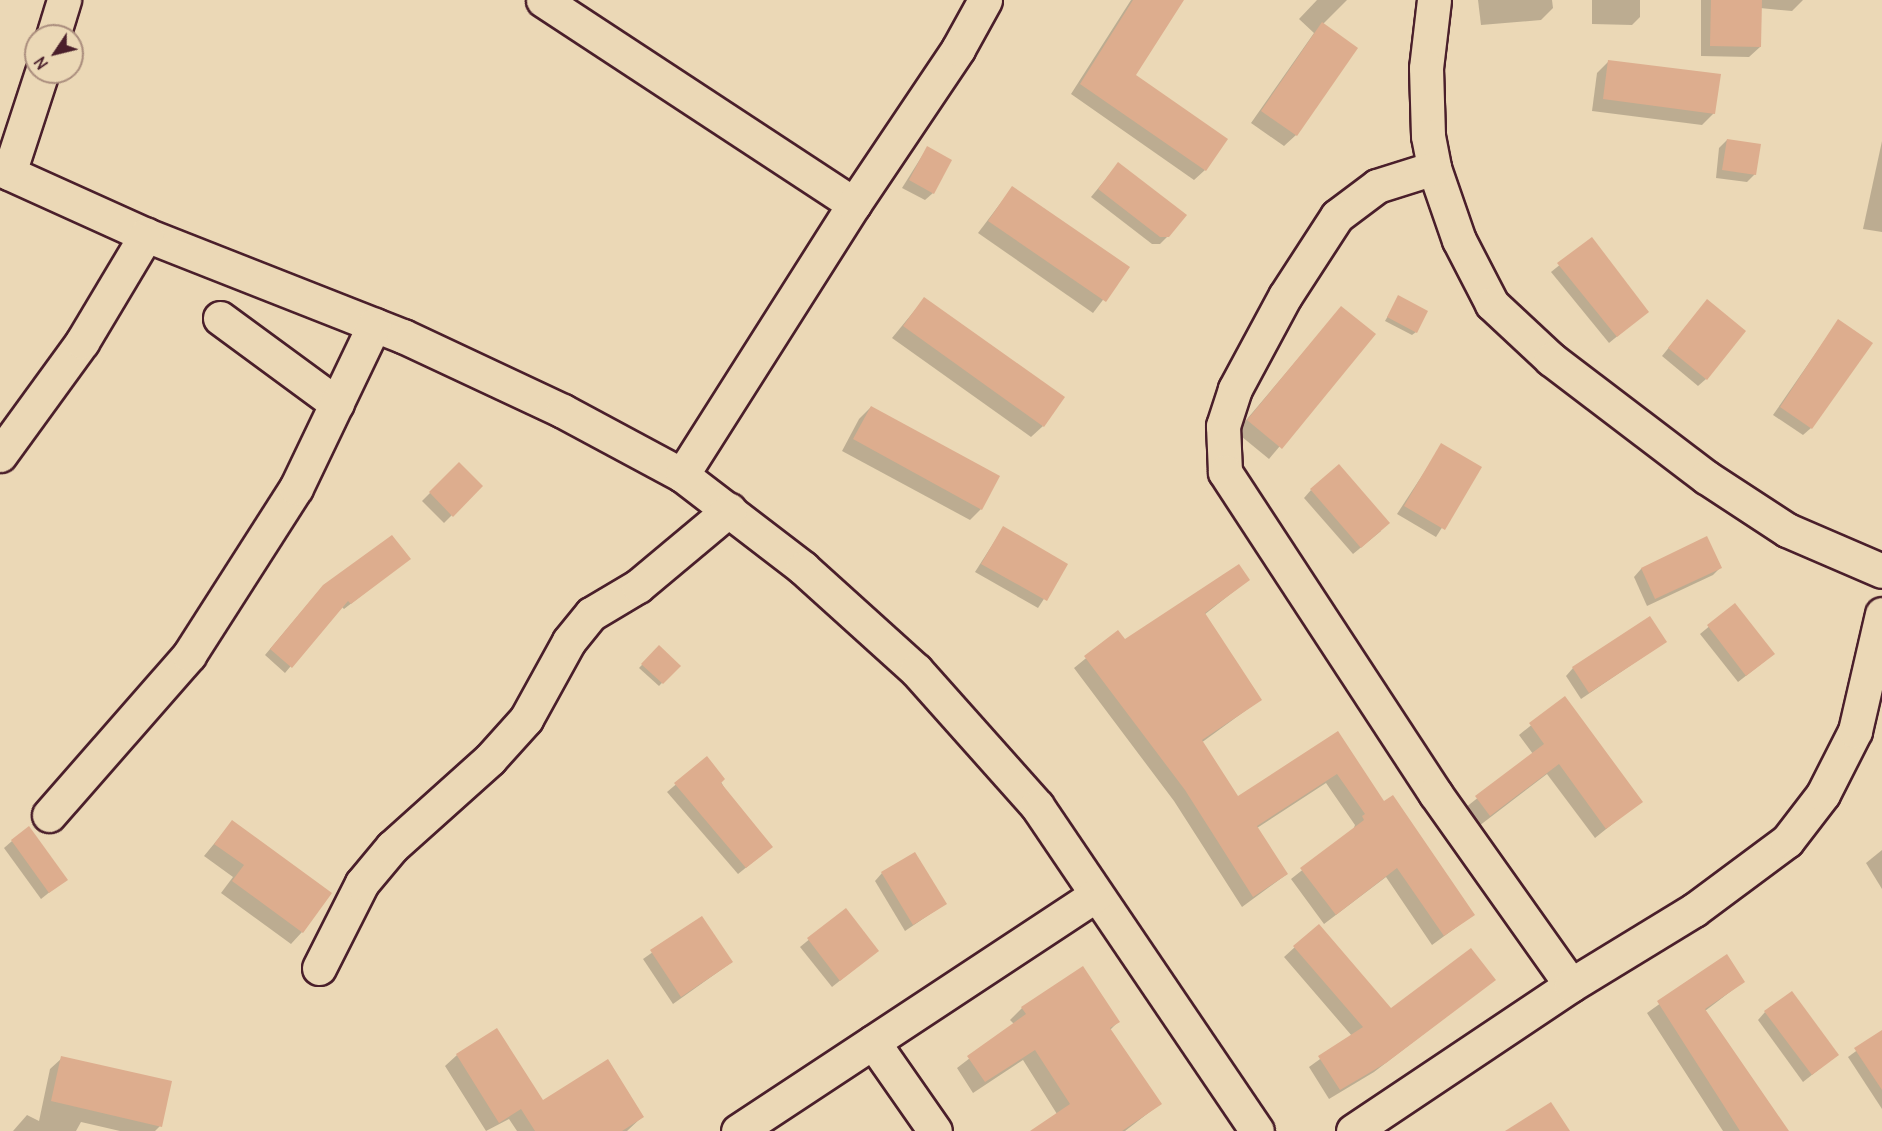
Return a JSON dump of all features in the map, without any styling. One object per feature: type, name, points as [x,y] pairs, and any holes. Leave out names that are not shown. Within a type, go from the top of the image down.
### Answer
[{"type":"street","points":[[57,24],[64,0]]},
{"type":"street","points":[[543,0],[854,204]]},
{"type":"street","points":[[682,475],[854,204],[958,49],[985,0]]},
{"type":"street","points":[[1434,0],[1426,68],[1428,136],[1434,168],[1459,240],[1492,304],[1551,359],[1706,477],[1787,530],[1882,571]]},
{"type":"street","points":[[38,84],[5,171],[146,235],[374,325],[563,411],[682,475],[803,568],[916,670],[1037,806],[1257,1131]]},
{"type":"street","points":[[1434,168],[1377,186],[1337,216],[1285,296],[1235,389],[1223,426],[1226,472],[1435,793],[1571,985]]},
{"type":"street","points":[[0,455],[82,342],[146,235]]},
{"type":"street","points":[[220,318],[337,404]]},
{"type":"street","points":[[49,815],[189,655],[296,488],[374,325]]},
{"type":"street","points":[[319,968],[362,883],[392,847],[490,759],[526,719],[569,641],[591,614],[638,586],[729,510]]},
{"type":"street","points":[[1353,1131],[1571,985],[1694,910],[1787,840],[1823,794],[1855,731],[1882,614]]},
{"type":"street","points":[[738,1131],[1096,895]]},
{"type":"street","points":[[873,1042],[935,1131]]},
{"type":"building","points":[[1133,0],[1184,0],[1136,75],[1228,139],[1206,171],[1080,84]]},
{"type":"building","points":[[1711,0],[1762,0],[1761,47],[1710,46]]},
{"type":"building","points":[[1322,22],[1358,48],[1297,136],[1261,111]]},
{"type":"building","points":[[1608,60],[1721,74],[1715,114],[1603,99]]},
{"type":"building","points":[[1727,139],[1761,144],[1756,175],[1722,170]]},
{"type":"building","points":[[927,146],[952,160],[934,194],[909,180]]},
{"type":"building","points":[[1118,162],[1187,215],[1169,237],[1160,237],[1098,189]]},
{"type":"building","points":[[1012,186],[1130,267],[1106,302],[988,221]]},
{"type":"building","points":[[1592,237],[1649,312],[1617,337],[1557,263]]},
{"type":"building","points":[[1398,295],[1428,311],[1417,333],[1387,317]]},
{"type":"building","points":[[924,297],[1065,397],[1044,427],[903,326]]},
{"type":"building","points":[[1707,299],[1746,331],[1707,380],[1668,348]]},
{"type":"building","points":[[1341,306],[1376,334],[1282,449],[1247,420]]},
{"type":"building","points":[[1838,319],[1873,343],[1812,429],[1780,407]]},
{"type":"building","points":[[871,406],[1000,476],[982,510],[853,439]]},
{"type":"building","points":[[1441,443],[1482,467],[1445,530],[1404,506]]},
{"type":"building","points":[[459,462],[483,486],[453,517],[429,492]]},
{"type":"building","points":[[1339,464],[1390,523],[1361,548],[1310,489]]},
{"type":"building","points":[[1003,526],[1068,564],[1047,601],[981,564]]},
{"type":"building","points":[[392,535],[411,559],[351,604],[348,601],[292,668],[270,649],[323,585]]},
{"type":"building","points":[[1707,536],[1722,568],[1655,599],[1641,568]]},
{"type":"building","points":[[1239,564],[1250,580],[1205,613],[1262,700],[1202,740],[1238,796],[1338,731],[1384,801],[1393,795],[1475,915],[1444,936],[1397,868],[1336,915],[1300,868],[1364,820],[1362,816],[1365,814],[1337,774],[1257,826],[1288,874],[1253,897],[1185,790],[1084,656],[1118,630],[1125,639]]},
{"type":"building","points":[[1735,603],[1775,654],[1746,676],[1707,625]]},
{"type":"building","points":[[1650,616],[1667,642],[1589,693],[1572,667]]},
{"type":"building","points":[[659,645],[681,666],[663,684],[641,664]]},
{"type":"building","points":[[1565,696],[1643,802],[1606,829],[1559,764],[1490,816],[1475,796],[1544,744],[1529,723]]},
{"type":"building","points":[[707,756],[725,779],[721,783],[773,847],[746,868],[674,783]]},
{"type":"building","points":[[232,820],[332,893],[303,933],[232,881],[244,865],[214,844]]},
{"type":"building","points":[[29,826],[68,880],[49,893],[11,840]]},
{"type":"building","points":[[915,852],[947,904],[913,925],[881,872]]},
{"type":"building","points":[[846,908],[879,951],[840,981],[807,938]]},
{"type":"building","points":[[702,916],[733,962],[681,997],[650,950]]},
{"type":"building","points":[[1319,924],[1391,1008],[1471,948],[1496,980],[1386,1063],[1340,1090],[1318,1056],[1363,1027],[1293,946]]},
{"type":"building","points":[[1727,954],[1745,982],[1705,1009],[1789,1131],[1740,1131],[1657,1001]]},
{"type":"building","points":[[1083,966],[1120,1022],[1110,1028],[1162,1104],[1122,1131],[1030,1131],[1070,1104],[1035,1050],[985,1082],[967,1056],[1026,1014],[1021,1007]]},
{"type":"building","points":[[1792,991],[1839,1055],[1812,1075],[1764,1011]]},
{"type":"building","points":[[497,1028],[543,1100],[608,1059],[644,1117],[622,1131],[535,1131],[521,1109],[499,1123],[456,1054]]},
{"type":"building","points":[[1882,1030],[1882,1090],[1854,1048]]},
{"type":"building","points":[[61,1056],[172,1081],[162,1127],[51,1101]]},
{"type":"building","points":[[1551,1102],[1570,1131],[1505,1131]]}]
